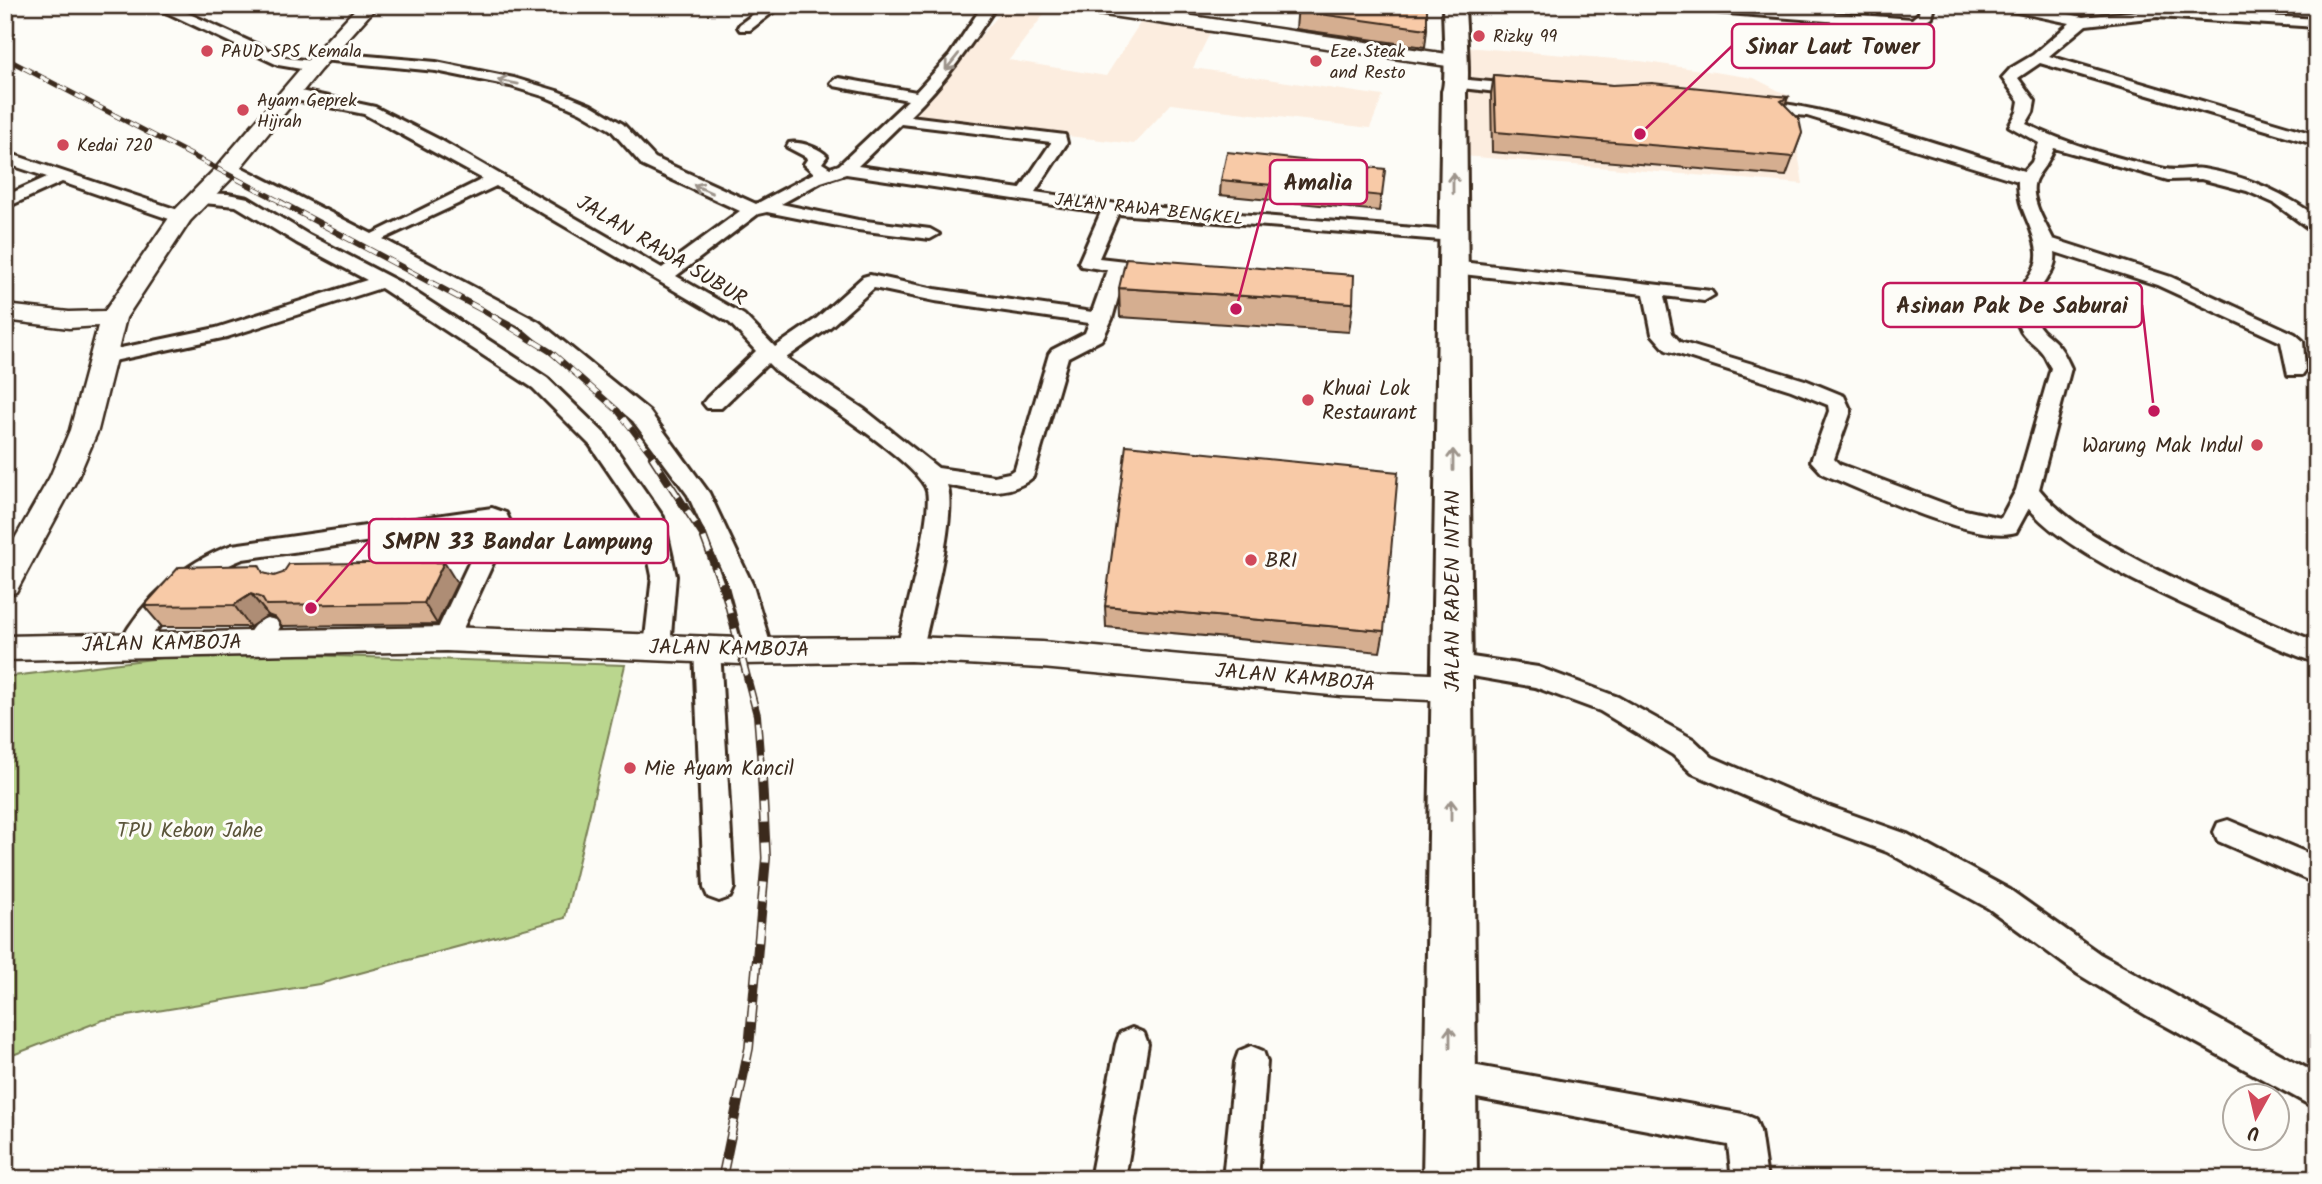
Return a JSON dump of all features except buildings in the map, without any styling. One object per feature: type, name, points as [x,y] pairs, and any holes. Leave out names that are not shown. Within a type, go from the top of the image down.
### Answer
[{"type":"main road","name":"JALAN RADEN INTAN","points":[[1450,1179],[1456,72],[1454,5]]},
{"type":"street","points":[[158,5],[283,62],[419,65],[536,87],[617,127],[631,138],[640,155],[649,162],[677,177],[760,208],[930,234]]},
{"type":"street","points":[[8,573],[64,477],[84,430],[114,318],[181,217],[369,5]]},
{"type":"street","points":[[745,27],[775,5]]},
{"type":"street","points":[[662,277],[760,208],[815,178],[836,172],[921,98],[956,58],[990,5]]},
{"type":"street","points":[[1071,5],[1126,8],[1456,72],[1539,91]]},
{"type":"street","points":[[1677,5],[1751,8],[1915,24],[1926,14],[1927,5]]},
{"type":"street","points":[[2003,5],[2050,9],[2083,20]]},
{"type":"street","points":[[2317,23],[2157,13],[2083,20],[2075,24],[2038,58],[2014,72],[2010,78],[2027,101],[2025,112],[2017,126],[2048,141],[2168,175],[2201,174],[2253,187],[2280,199],[2317,226]]},
{"type":"street","points":[[2038,58],[2317,141]]},
{"type":"street","points":[[839,83],[921,98]]},
{"type":"street","name":"JALAN RAWA SUBUR","points":[[291,94],[351,104],[369,110],[496,178],[737,319],[784,368],[857,415],[931,474]]},
{"type":"street","points":[[1742,104],[1810,111],[2026,178]]},
{"type":"street","points":[[899,119],[1059,138],[1059,143],[1024,196]]},
{"type":"street","points":[[1653,289],[1662,334],[1673,346],[1798,385],[1837,401],[1840,411],[1822,461],[1831,469],[1948,513],[1998,527],[2008,526],[2027,490],[2061,368],[2051,349],[2032,331],[2025,316],[2025,294],[2045,267],[2045,243],[2026,198],[2026,178],[2040,163],[2048,141]]},
{"type":"street","points":[[794,147],[819,156],[812,164],[836,172]]},
{"type":"street","points":[[5,157],[181,217]]},
{"type":"street","points":[[227,167],[532,326],[641,416],[698,494],[741,586],[759,650]]},
{"type":"street","name":"JALAN RAWA BENGKEL","points":[[836,172],[1453,251],[1653,289],[1704,295]]},
{"type":"street","points":[[5,203],[62,176]]},
{"type":"street","points":[[381,234],[496,178]]},
{"type":"street","points":[[198,198],[242,202],[303,239],[383,281],[481,342],[540,383],[598,440],[651,517],[664,576],[657,647]]},
{"type":"street","points":[[931,474],[991,484],[1006,483],[1021,477],[1059,354],[1094,336],[1102,319],[1118,265],[1088,262],[1111,208]]},
{"type":"street","points":[[2045,243],[2164,281],[2293,341],[2317,345]]},
{"type":"street","points":[[104,357],[220,333],[383,281]]},
{"type":"street","points":[[714,403],[770,354],[823,323],[870,281],[934,295],[1102,319]]},
{"type":"street","points":[[8,314],[69,320],[114,318]]},
{"type":"street","points":[[2293,341],[2295,371]]},
{"type":"street","points":[[910,649],[936,526],[939,493],[931,474]]},
{"type":"street","points":[[2027,490],[2046,515],[2092,545],[2180,592],[2317,653]]},
{"type":"street","points":[[132,644],[178,584],[219,558],[240,551],[482,515],[498,519],[488,550],[446,639]]},
{"type":"street","points":[[301,564],[313,542]]},
{"type":"street","name":"JALAN KAMBOJA","points":[[5,648],[132,644],[262,634],[707,649],[910,649],[1042,655],[1341,683],[1452,676]]},
{"type":"street","points":[[707,649],[719,888]]},
{"type":"street","points":[[1452,676],[1538,677],[1609,704],[1683,747],[1702,765],[1801,808],[1897,843],[1999,899],[2089,964],[2317,1092]]},
{"type":"street","points":[[2228,832],[2317,871]]},
{"type":"street","points":[[1107,1179],[1132,1044]]},
{"type":"street","points":[[1240,1179],[1251,1062]]},
{"type":"street","points":[[1450,1077],[1743,1131],[1750,1179]]},
{"type":"shaded area","points":[[1006,7],[1045,13],[1009,60],[1106,76],[1140,23],[1210,33],[1193,68],[1383,96],[1370,128],[1171,104],[1134,144],[910,117]]},
{"type":"shaded area","points":[[1465,47],[1640,61],[1754,78],[1789,96],[1803,184],[1463,156]]},
{"type":"green space","name":"TPU Kebon Jahe","points":[[210,652],[625,665],[565,918],[319,984],[103,1020],[5,1058],[5,677]]},
{"type":"railway","points":[[5,58],[283,203]]},
{"type":"railway","points":[[280,202],[484,311],[551,352],[618,411],[654,458]]},
{"type":"railway","points":[[652,457],[703,535],[726,597],[757,715],[762,780]]},
{"type":"railway","points":[[722,1179],[749,1048],[766,858],[762,778]]},
{"type":"place","name":"Rizky 99","points":[[1479,36]]},
{"type":"place","name":"PAUD SPS Kemala","points":[[207,51]]},
{"type":"place","name":"Eze Steak and Resto","points":[[1316,61]]},
{"type":"place","name":"Ayam Geprek Hijrah","points":[[243,110]]},
{"type":"place","name":"Sinar Laut Tower","points":[[1640,134]]},
{"type":"place","name":"Kedai 720","points":[[63,145]]},
{"type":"place","name":"Amalia","points":[[1236,309]]},
{"type":"place","name":"Khuai Lok Restaurant","points":[[1308,400]]},
{"type":"place","name":"Asinan Pak De Saburai","points":[[2154,411]]},
{"type":"place","name":"Warung Mak Indul","points":[[2257,445]]},
{"type":"place","name":"BRI","points":[[1251,560]]},
{"type":"place","name":"SMPN 33 Bandar Lampung","points":[[311,608]]},
{"type":"place","name":"Mie Ayam Kancil","points":[[630,768]]}]
